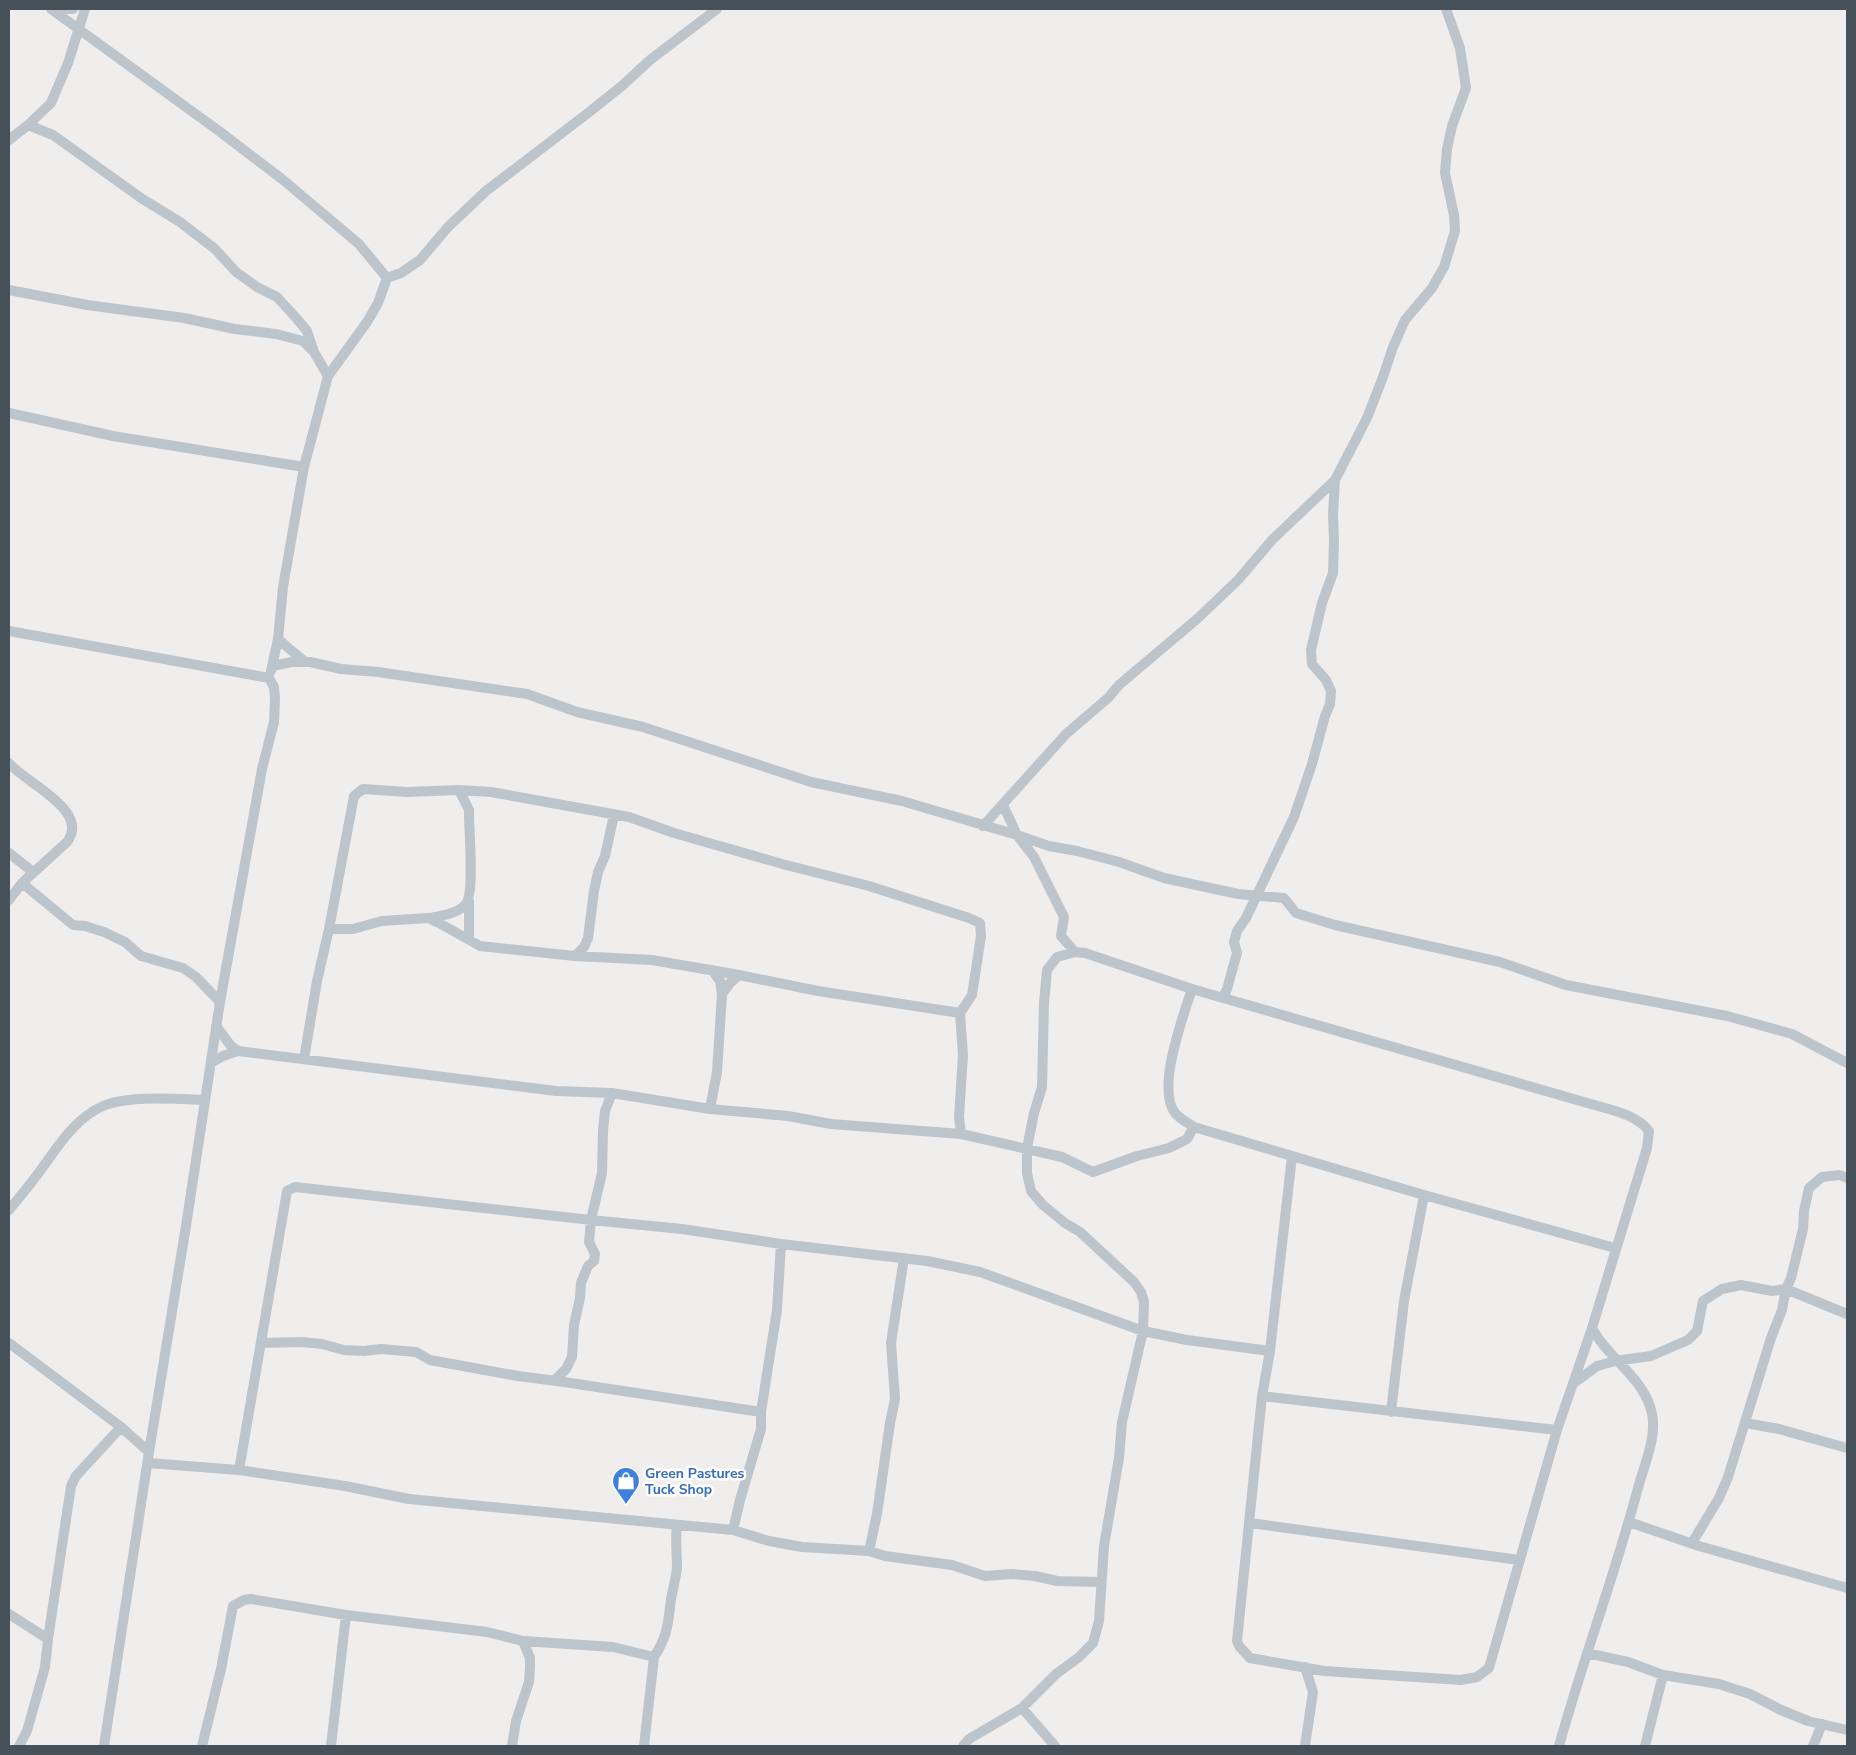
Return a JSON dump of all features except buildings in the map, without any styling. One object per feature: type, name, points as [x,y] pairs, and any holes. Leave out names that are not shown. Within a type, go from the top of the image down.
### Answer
[{"type":"street","points":[[51,9],[282,179],[359,244],[387,278]]},
{"type":"street","points":[[59,9],[72,9]]},
{"type":"street","points":[[9,140],[51,103],[68,63],[85,9]]},
{"type":"street","points":[[387,278],[401,273],[420,260],[448,227],[486,191],[588,114],[623,86],[650,60],[717,9]]},
{"type":"street","points":[[983,826],[1066,734],[1108,698],[1119,685],[1197,619],[1238,580],[1272,540],[1335,480],[1367,418],[1405,320],[1436,281],[1444,267],[1455,230],[1454,215],[1445,173],[1452,126],[1466,88],[1460,48],[1446,9]]},
{"type":"street","points":[[28,125],[53,135],[141,198],[180,222],[215,249],[236,272],[257,287],[276,297],[307,332],[314,352],[328,376]]},
{"type":"street","points":[[104,1746],[216,1026],[262,769],[274,722],[274,687],[269,678],[278,639],[283,587],[304,467],[328,376],[367,322],[378,303],[387,278]]},
{"type":"street","points":[[9,290],[87,305],[184,318],[234,330],[276,334],[303,341],[314,352]]},
{"type":"street","points":[[9,413],[113,436],[304,467]]},
{"type":"street","points":[[1222,998],[1235,962],[1237,953],[1234,942],[1237,931],[1246,918],[1294,816],[1330,704],[1331,691],[1326,680],[1312,664],[1311,650],[1324,595],[1333,574],[1335,480]]},
{"type":"street","points":[[9,631],[269,678]]},
{"type":"street","points":[[278,639],[305,662]]},
{"type":"street","points":[[272,666],[292,662],[305,662],[341,669],[378,672],[527,694],[577,712],[643,727],[811,782],[902,801],[1049,846],[1119,862],[1164,878],[1238,894],[1284,898],[1296,913],[1335,925],[1500,962],[1566,984],[1727,1016],[1792,1034],[1847,1063]]},
{"type":"street","points":[[9,762],[15,770],[30,781],[41,786],[69,815],[73,825],[72,834],[66,842],[22,883],[9,900]]},
{"type":"street","points":[[304,1059],[317,981],[329,929],[354,796],[364,789],[407,792],[459,790],[484,792],[573,806],[614,816],[629,817],[684,836],[869,886],[980,923],[981,936],[972,995],[960,1013],[963,1055],[959,1116],[961,1134]]},
{"type":"street","points":[[459,790],[469,810],[471,874],[469,939]]},
{"type":"street","points":[[469,810],[475,800],[484,792]]},
{"type":"street","points":[[963,1746],[969,1739],[1022,1708],[1056,1674],[1078,1658],[1093,1643],[1099,1621],[1104,1546],[1119,1458],[1122,1422],[1143,1331],[1144,1302],[1141,1292],[1134,1282],[1080,1232],[1065,1223],[1043,1205],[1031,1191],[1027,1173],[1026,1148],[1042,1087],[1044,1003],[1048,970],[1057,958],[1064,917],[1034,857],[1017,835],[1002,805]]},
{"type":"street","points":[[575,956],[584,947],[588,938],[594,891],[614,816]]},
{"type":"street","points":[[9,853],[33,872]]},
{"type":"street","points":[[22,883],[74,925],[104,932],[125,942],[141,956],[184,968],[196,977],[220,1002]]},
{"type":"street","points":[[329,929],[353,929],[382,921],[444,916],[464,907],[469,901]]},
{"type":"street","points":[[428,918],[480,946],[575,956],[652,960],[818,991],[960,1013]]},
{"type":"street","points":[[1061,936],[1075,952]]},
{"type":"street","points":[[1057,958],[1075,952],[1085,954],[1222,998],[1591,1104],[1629,1116],[1642,1123],[1649,1131],[1647,1148],[1592,1328],[1557,1430],[1489,1668],[1477,1677],[1460,1680],[1324,1671],[1250,1658],[1237,1641],[1262,1396],[1270,1351],[1292,1156]]},
{"type":"street","points":[[710,1109],[717,1072],[722,994],[720,981],[712,970]]},
{"type":"street","points":[[722,994],[739,975]]},
{"type":"street","points":[[1192,989],[1179,1030],[1169,1073],[1169,1100],[1175,1113],[1183,1121],[1194,1127],[1424,1195],[1615,1248]]},
{"type":"street","points":[[216,1026],[231,1046],[238,1051]]},
{"type":"street","points":[[211,1063],[223,1056],[238,1051],[556,1091],[612,1093],[710,1109],[788,1116],[831,1124],[961,1134],[1062,1157],[1093,1172],[1137,1156],[1169,1148],[1187,1139],[1194,1127]]},
{"type":"street","points":[[555,1380],[566,1370],[572,1357],[574,1325],[581,1283],[588,1266],[594,1261],[595,1254],[589,1242],[602,1173],[605,1111],[612,1093]]},
{"type":"street","points":[[9,1210],[58,1145],[85,1117],[103,1106],[121,1102],[167,1098],[205,1100]]},
{"type":"street","points":[[1692,1543],[1726,1484],[1798,1255],[1809,1188],[1822,1177],[1840,1175],[1847,1178]]},
{"type":"street","points":[[239,1470],[287,1191],[295,1187],[592,1220],[682,1228],[781,1244],[927,1261],[980,1272],[1143,1331],[1187,1340],[1270,1351]]},
{"type":"street","points":[[1391,1412],[1404,1301],[1424,1195]]},
{"type":"street","points":[[733,1530],[761,1429],[761,1412],[777,1310],[781,1244]]},
{"type":"street","points":[[869,1551],[877,1514],[895,1398],[891,1343],[904,1258]]},
{"type":"street","points":[[1573,1383],[1597,1366],[1615,1361],[1650,1356],[1688,1340],[1697,1331],[1703,1301],[1722,1289],[1741,1286],[1772,1291],[1786,1289],[1804,1298],[1847,1314]]},
{"type":"street","points":[[1782,1310],[1790,1303],[1804,1298]]},
{"type":"street","points":[[1559,1746],[1629,1522],[1653,1433],[1652,1414],[1642,1389],[1598,1341],[1592,1328]]},
{"type":"street","points":[[261,1343],[301,1342],[322,1344],[344,1350],[402,1350],[416,1352],[430,1360],[448,1364],[761,1412]]},
{"type":"street","points":[[9,1343],[121,1427],[149,1452]]},
{"type":"street","points":[[1262,1396],[1557,1430]]},
{"type":"street","points":[[1746,1423],[1779,1429],[1847,1448]]},
{"type":"street","points":[[19,1746],[27,1731],[46,1666],[48,1639],[71,1486],[76,1476],[121,1427]]},
{"type":"street","points":[[148,1463],[239,1470],[344,1486],[409,1499],[733,1530],[769,1542],[794,1546],[869,1551],[885,1556],[952,1565],[985,1576],[1011,1574],[1035,1576],[1057,1581],[1101,1582]]},
{"type":"street","points":[[1629,1522],[1692,1543],[1847,1588]]},
{"type":"street","points":[[1250,1523],[1519,1560]]},
{"type":"street","points":[[644,1746],[654,1657],[668,1632],[677,1569],[675,1538],[677,1525]]},
{"type":"street","points":[[202,1746],[221,1669],[233,1606],[244,1600],[250,1599],[346,1615],[487,1632],[523,1642],[613,1647],[654,1657]]},
{"type":"street","points":[[9,1614],[48,1639]]},
{"type":"street","points":[[331,1746],[346,1615]]},
{"type":"street","points":[[512,1746],[516,1721],[529,1682],[530,1658],[523,1642]]},
{"type":"street","points":[[1587,1653],[1628,1662],[1663,1675],[1697,1679],[1727,1687],[1750,1694],[1790,1714],[1847,1730]]},
{"type":"street","points":[[1305,1668],[1313,1692],[1305,1746]]},
{"type":"street","points":[[1645,1746],[1663,1675]]},
{"type":"street","points":[[1022,1708],[1055,1746]]},
{"type":"street","points":[[1813,1746],[1822,1724]]},
{"type":"place","name":"Green Pastures Tuck Shop","points":[[626,1505]]}]
